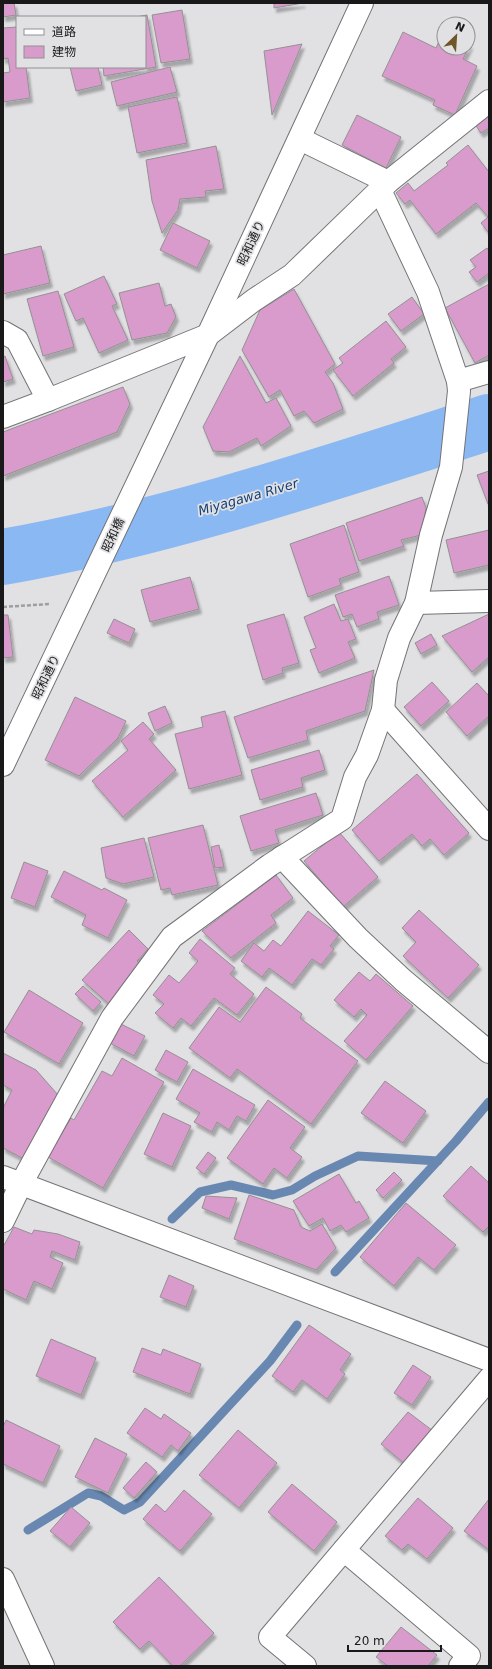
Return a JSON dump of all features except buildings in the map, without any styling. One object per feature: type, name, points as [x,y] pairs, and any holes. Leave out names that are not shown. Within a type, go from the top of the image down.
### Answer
[{"type":"street","name":"昭和通り","points":[[138,482],[300,139],[362,3]]},
{"type":"street","points":[[3,417],[208,335],[254,300],[292,275],[384,186],[489,101]]},
{"type":"street","points":[[3,1221],[12,1181],[112,1018],[172,937],[282,857],[342,819],[356,777],[367,755],[383,710],[386,680],[397,645],[416,603],[431,535],[451,467],[459,386],[428,292],[384,186],[300,139]]},
{"type":"street","points":[[3,332],[17,340],[48,400]]},
{"type":"street","points":[[459,386],[489,372]]},
{"type":"street","name":"昭和橋","points":[[84,596],[138,482]]},
{"type":"street","name":"昭和通り","points":[[3,765],[84,596]]},
{"type":"street","points":[[416,603],[489,601]]},
{"type":"street","points":[[383,710],[489,829]]},
{"type":"street","points":[[282,857],[358,938],[403,980],[489,1052]]},
{"type":"street","points":[[12,1181],[489,1360]]},
{"type":"street","points":[[305,1666],[270,1637],[489,1379]]},
{"type":"street","points":[[344,1550],[469,1656],[460,1666]]},
{"type":"street","points":[[3,1579],[43,1666]]},
{"type":"path","points":[[3,607],[84,596]]},
{"type":"waterway","name":"Miyagawa River","points":[[3,557],[126,531],[187,515],[248,498],[489,422]]},
{"type":"waterway","points":[[335,1272],[456,1141],[489,1102]]},
{"type":"waterway","points":[[172,1219],[200,1192],[231,1185],[273,1195],[292,1190],[315,1176],[358,1156],[438,1161]]},
{"type":"waterway","points":[[28,1530],[88,1493],[101,1496],[124,1510],[140,1502],[270,1361],[297,1325]]}]
